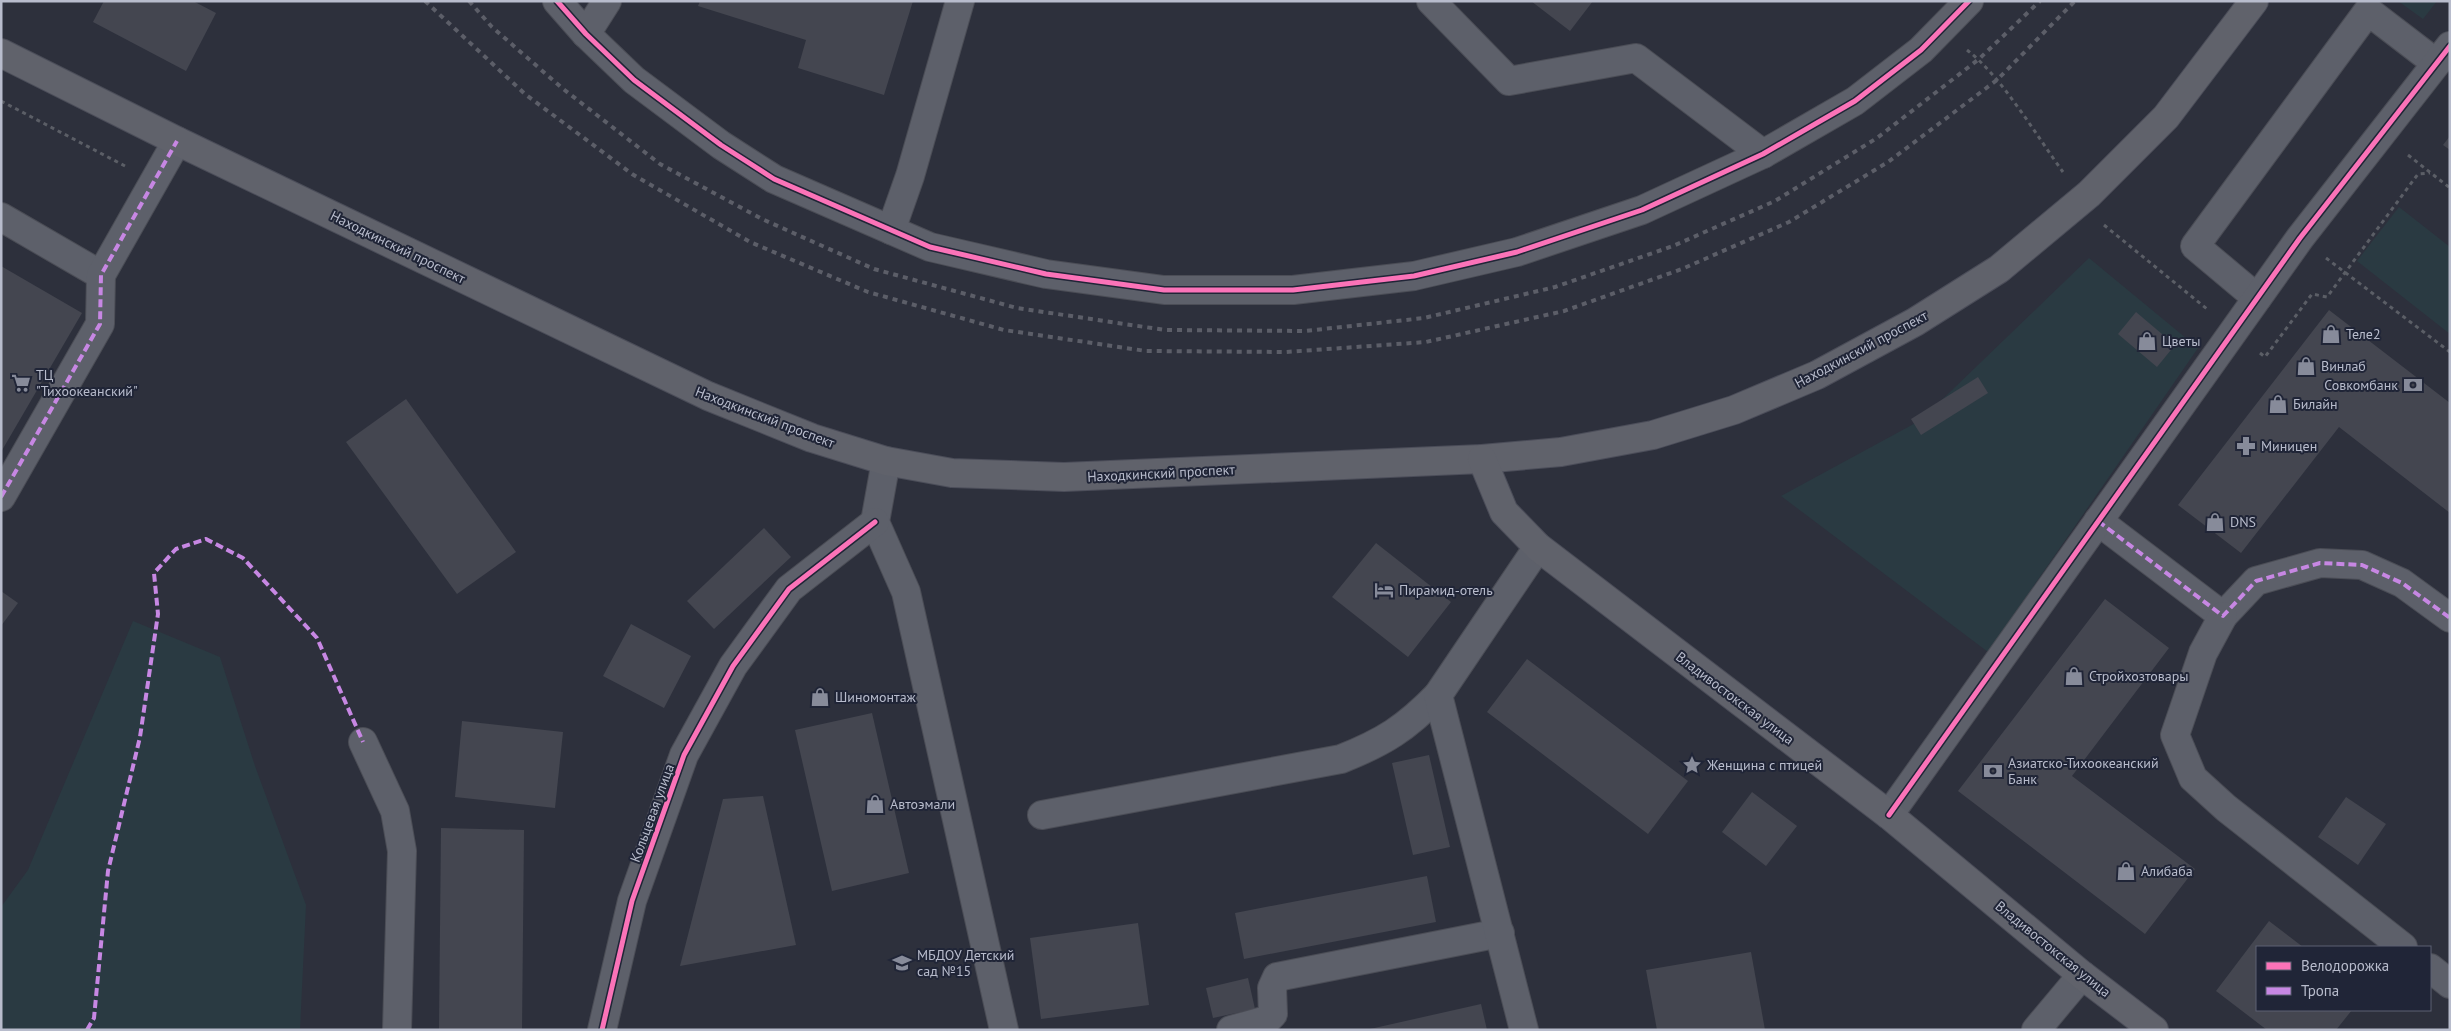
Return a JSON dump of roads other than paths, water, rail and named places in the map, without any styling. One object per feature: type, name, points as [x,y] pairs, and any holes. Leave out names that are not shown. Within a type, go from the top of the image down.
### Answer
[{"type":"main road","name":"Находкинский проспект","points":[[1,52],[177,142],[708,396],[812,438],[886,461],[952,473],[1064,478],[1482,459],[1561,452],[1653,435],[1725,413],[1817,375],[1915,322],[1999,269],[2089,194],[2166,117],[2254,1]]},
{"type":"main road","name":"Владивостокская улица","points":[[1482,459],[1504,512],[1538,548],[1889,815],[2082,975],[2154,1030]]},
{"type":"street","points":[[557,1],[586,34],[634,80],[720,145],[774,179],[930,247],[1046,274],[1164,290],[1293,290],[1414,276],[1517,252],[1642,210],[1763,154],[1855,101],[1921,50],[1968,2]]},
{"type":"street","points":[[586,34],[607,1]]},
{"type":"street","points":[[891,230],[910,176],[960,1]]},
{"type":"street","points":[[1431,1],[1509,81],[1636,58],[1763,154]]},
{"type":"street","points":[[1889,815],[2300,238],[2443,54],[2368,12],[2194,246],[2257,298]]},
{"type":"street","points":[[1,497],[100,324],[101,275],[177,142]]},
{"type":"street","points":[[1,217],[101,275]]},
{"type":"street","points":[[886,461],[875,522],[906,592],[1004,1030]]},
{"type":"street","points":[[2098,521],[2223,616]]},
{"type":"street","name":"Кольцевая улица","points":[[602,1030],[632,901],[684,755],[733,666],[789,589],[875,522]]},
{"type":"street","points":[[1042,815],[1341,759],[1370,748],[1394,735],[1438,695],[1538,548]]},
{"type":"street","points":[[2402,946],[2226,808],[2193,778],[2175,735],[2203,653],[2223,616],[2256,581],[2320,563],[2362,565],[2402,583],[2450,618]]},
{"type":"street","points":[[1438,695],[1524,1030]]},
{"type":"street","points":[[363,742],[395,811],[402,851],[397,1030]]},
{"type":"street","points":[[1230,1030],[1267,1020],[1273,1014],[1272,988],[1277,977],[1500,933]]},
{"type":"street","points":[[2431,969],[2450,984]]},
{"type":"street","points":[[2036,1030],[2082,975]]},
{"type":"railway","points":[[425,1],[525,94],[632,174],[750,242],[868,292],[1004,330],[1146,351],[1286,352],[1426,342],[1564,311],[1682,269],[1789,222],[1888,162],[1997,80],[2075,1]]},
{"type":"railway","points":[[469,1],[492,27],[562,88],[660,164],[762,219],[874,269],[1017,308],[1165,330],[1305,331],[1424,318],[1555,287],[1673,246],[1775,201],[1877,138],[1979,59],[2040,1]]},
{"type":"place","name":"Теле2","points":[[2331,334]]},
{"type":"place","name":"Цветы","points":[[2147,341]]},
{"type":"place","name":"Винлаб","points":[[2306,366]]},
{"type":"place","name":"ТЦ \"Тихоокеанский\"","points":[[21,383]]},
{"type":"place","name":"Совкомбанк","points":[[2413,385]]},
{"type":"place","name":"Билайн","points":[[2278,404]]},
{"type":"place","name":"Миницен","points":[[2246,446]]},
{"type":"place","name":"DNS","points":[[2215,522]]},
{"type":"place","name":"Пирамид-отель","points":[[1384,590]]},
{"type":"place","name":"Стройхозтовары","points":[[2074,676]]},
{"type":"place","name":"Шиномонтаж","points":[[820,697]]},
{"type":"place","name":"Женщина с птицей","points":[[1692,765]]},
{"type":"place","name":"Азиатско-Тихоокеанский Банк","points":[[1993,771]]},
{"type":"place","name":"Автоэмали","points":[[875,804]]},
{"type":"place","name":"Алибаба","points":[[2126,871]]},
{"type":"place","name":"МБДОУ Детский сад №15","points":[[902,963]]}]
